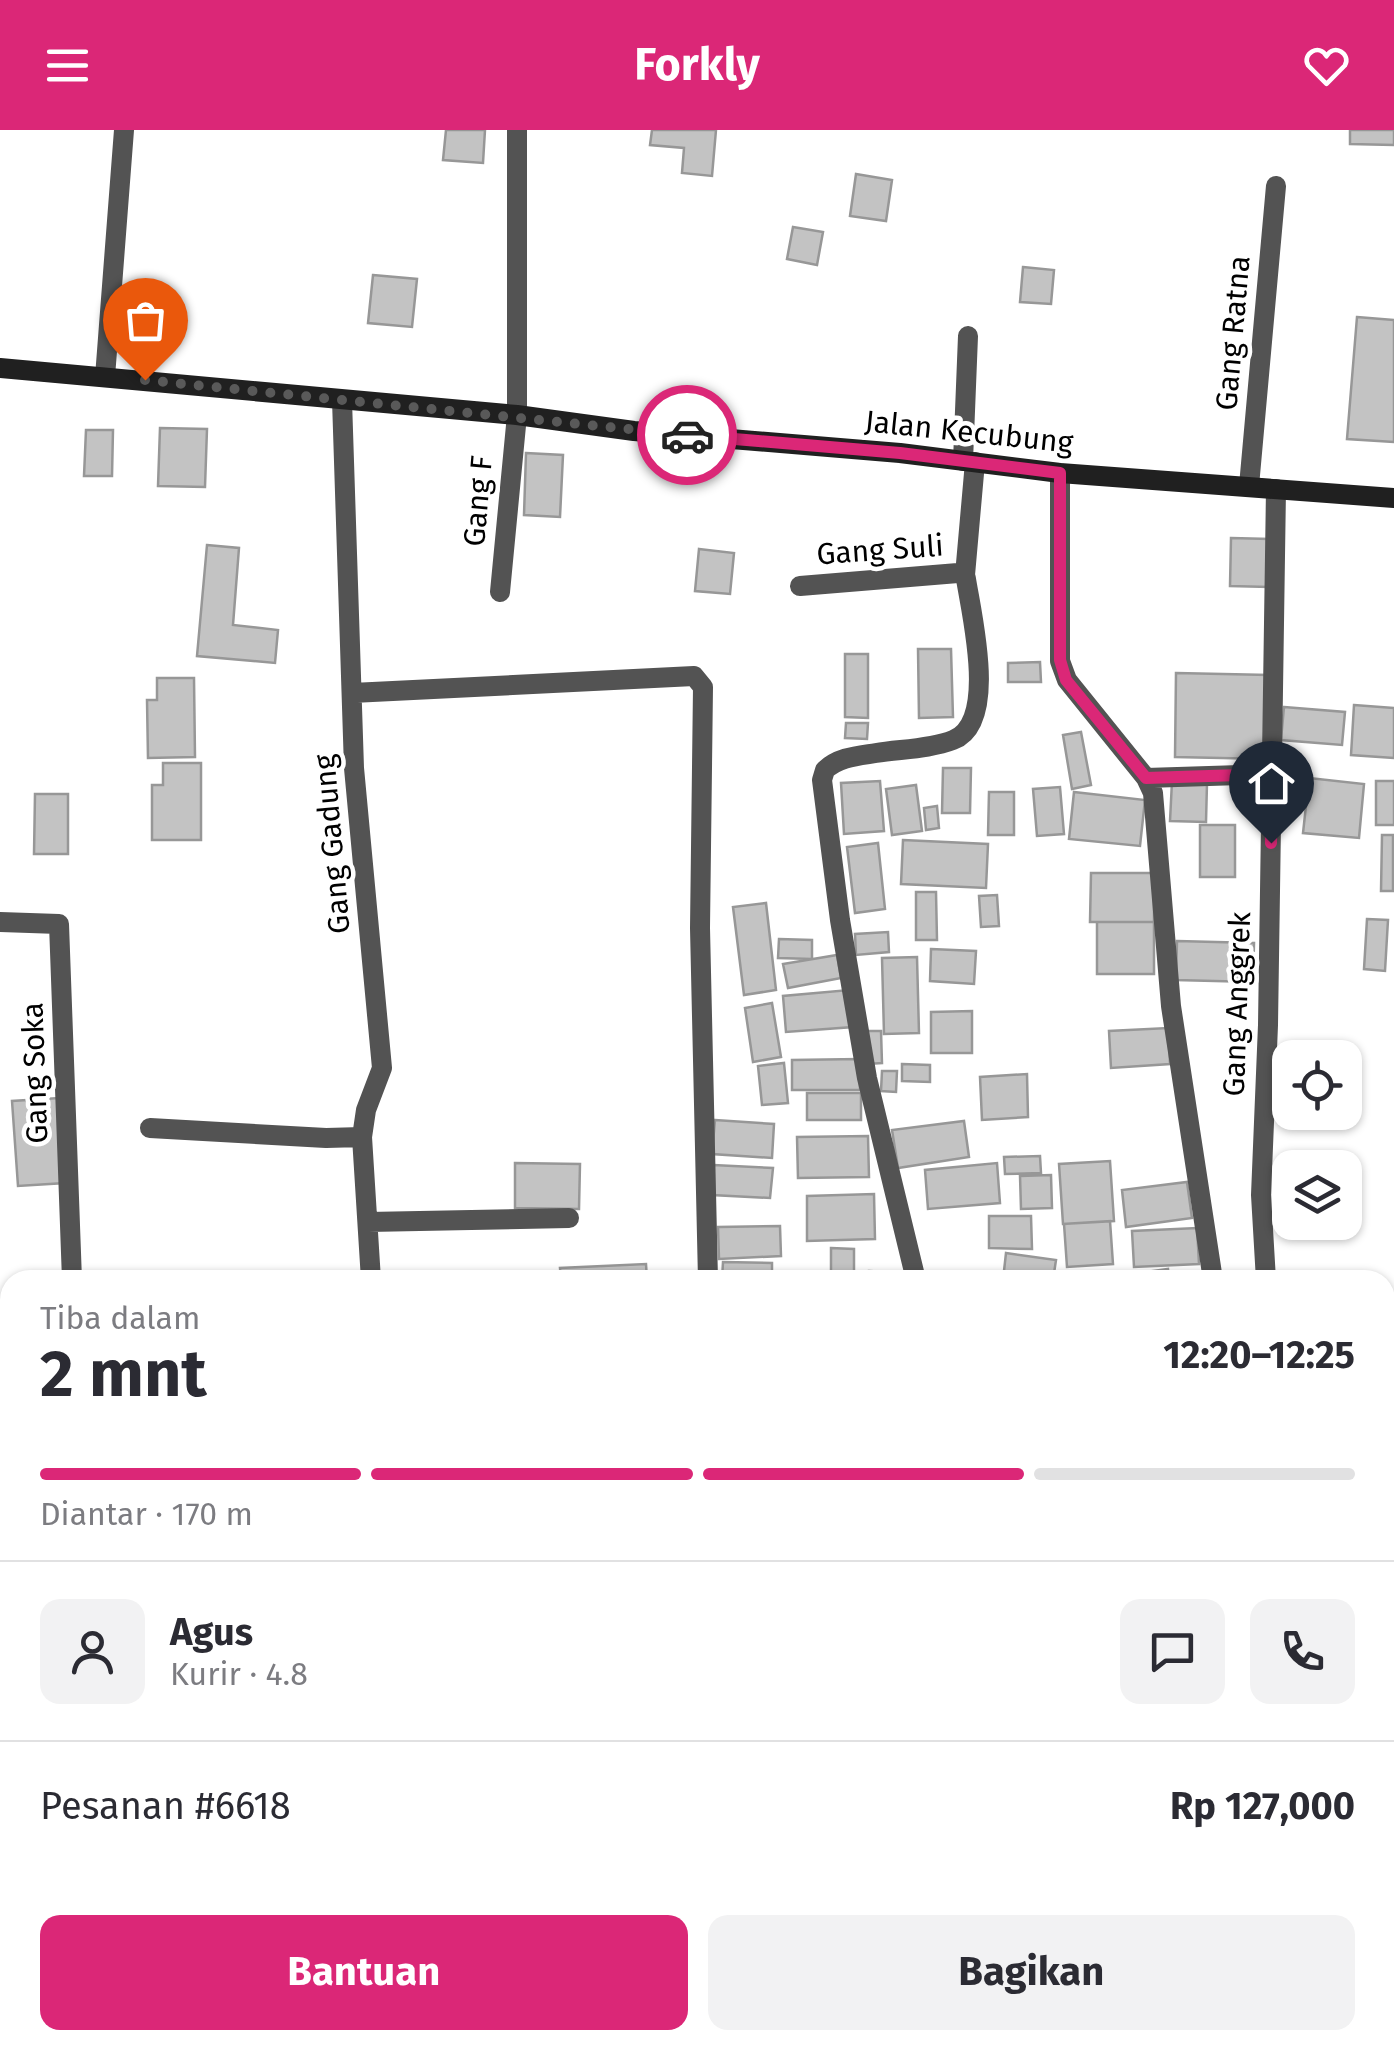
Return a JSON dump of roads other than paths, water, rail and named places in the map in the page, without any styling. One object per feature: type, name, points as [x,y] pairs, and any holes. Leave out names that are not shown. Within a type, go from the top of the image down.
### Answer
[{"type":"street","points":[[106,377],[124,130]]},
{"type":"street","name":"Gang F","points":[[500,592],[516,416],[517,130]]},
{"type":"street","name":"Gang Ratna","points":[[1249,486],[1276,186]]},
{"type":"street","name":"Gang Suli","points":[[914,1270],[868,1078],[840,920],[823,792],[825,770],[842,759],[953,740],[970,726],[980,700],[974,627],[964,574],[969,462],[968,336]]},
{"type":"street","name":"Jalan Kecubung","points":[[0,368],[516,416],[1060,473],[1394,498]]},
{"type":"street","name":"Gang Gadung","points":[[342,400],[354,768],[382,1068],[366,1110],[362,1136],[370,1270]]},
{"type":"street","points":[[1060,473],[1060,660],[1066,680],[1146,778],[1152,793],[1171,1006],[1211,1270]]},
{"type":"street","name":"Gang Anggrek","points":[[1265,1270],[1261,1195],[1276,489]]},
{"type":"street","name":"Gang Suli","points":[[800,586],[964,574]]},
{"type":"street","points":[[352,693],[694,676],[704,686],[700,928],[708,1270]]},
{"type":"street","points":[[1146,778],[1272,774]]},
{"type":"street","name":"Gang Soka","points":[[0,922],[60,924],[72,1270]]},
{"type":"street","points":[[150,1128],[326,1138],[362,1136]]},
{"type":"street","points":[[368,1222],[569,1218]]},
{"type":"street","points":[[81,2050],[181,2050]]}]
